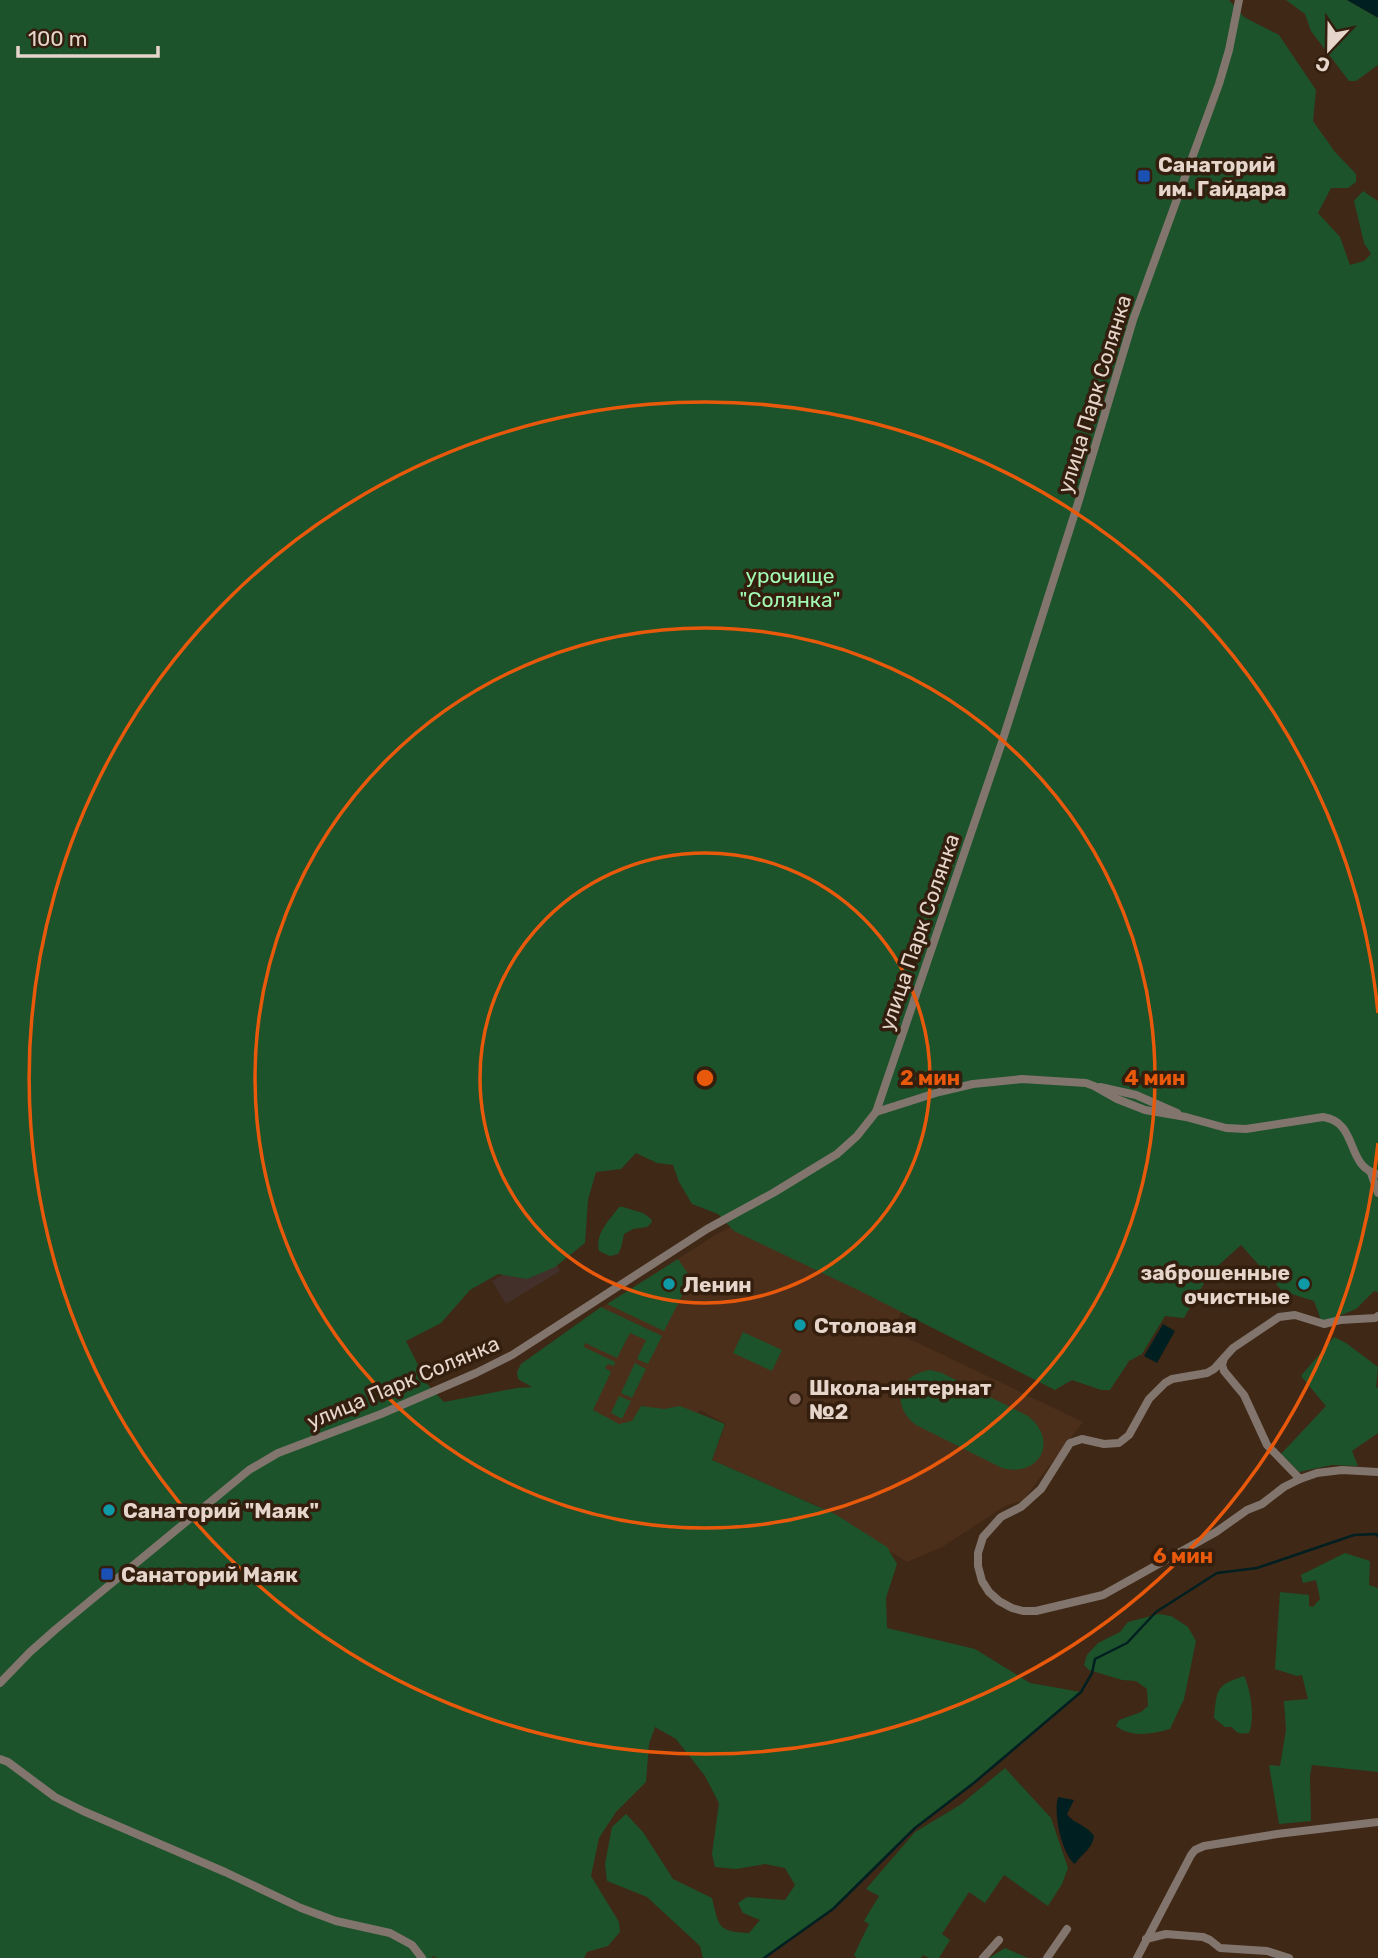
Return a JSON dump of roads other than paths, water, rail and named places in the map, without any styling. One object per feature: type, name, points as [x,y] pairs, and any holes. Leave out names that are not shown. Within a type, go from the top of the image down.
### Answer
[{"type":"street","name":"улица Парк Солянка","points":[[0,1683],[56,1629],[249,1470],[278,1453],[381,1414],[512,1355],[707,1228],[773,1193],[837,1154],[857,1136],[876,1112],[1006,728],[1133,320],[1219,84],[1232,39],[1239,0]]},
{"type":"street","points":[[876,1112],[939,1092],[1022,1079],[1063,1080],[1094,1086],[1145,1110],[1226,1128],[1246,1129],[1281,1122],[1330,1118],[1344,1128],[1363,1166],[1375,1174],[1378,1193]]},
{"type":"street","points":[[1378,1315],[1375,1318],[1340,1320],[1324,1324],[1295,1315],[1279,1317],[1233,1348],[1214,1369],[1207,1373],[1172,1379],[1158,1388],[1129,1435],[1119,1443],[1104,1444],[1082,1439],[1070,1443],[1041,1489],[1021,1507],[992,1525],[979,1544],[978,1566],[982,1581],[999,1601],[1012,1608],[1036,1611],[1103,1595],[1216,1532],[1300,1479],[1317,1473],[1342,1470],[1378,1472]]},
{"type":"street","points":[[1224,1358],[1224,1371],[1244,1395],[1266,1445],[1300,1479]]},
{"type":"street","points":[[3,1758],[55,1797],[83,1811],[301,1908],[336,1921],[390,1933],[412,1945],[422,1958]]},
{"type":"street","points":[[1137,1958],[1195,1850],[1204,1846],[1277,1834],[1378,1822]]},
{"type":"street","points":[[1048,1958],[1067,1929]]},
{"type":"street","points":[[1146,1939],[1166,1934],[1203,1937],[1220,1948],[1267,1951],[1289,1958]]},
{"type":"street","points":[[983,1958],[999,1940]]},
{"type":"water","points":[[1347,0],[1378,0],[1378,18],[1377,17]]},
{"type":"water","points":[[1163,1324],[1175,1331],[1157,1363],[1144,1356]]},
{"type":"water","points":[[1058,1797],[1074,1800],[1067,1814],[1094,1836],[1089,1848],[1075,1864],[1066,1852],[1060,1833]]},
{"type":"waterway","points":[[764,1958],[833,1909],[915,1828],[975,1782],[1081,1692],[1092,1673],[1095,1659],[1127,1643],[1156,1612],[1217,1573],[1257,1568],[1354,1535],[1378,1536]]},
{"type":"place","name":"Санаторий им. Гайдара","points":[[1144,176]]},
{"type":"place","name":"Ленин","points":[[669,1284]]},
{"type":"place","name":"заброшенные очистные","points":[[1304,1284]]},
{"type":"place","name":"Столовая","points":[[800,1325]]},
{"type":"place","name":"Школа-интернат №2","points":[[795,1399]]},
{"type":"place","name":"Санаторий \"Маяк\"","points":[[109,1510]]},
{"type":"place","name":"Санаторий Маяк","points":[[107,1574]]},
{"type":"park label","name":"урочище \"Солянка\"","points":[[790,587]]}]
